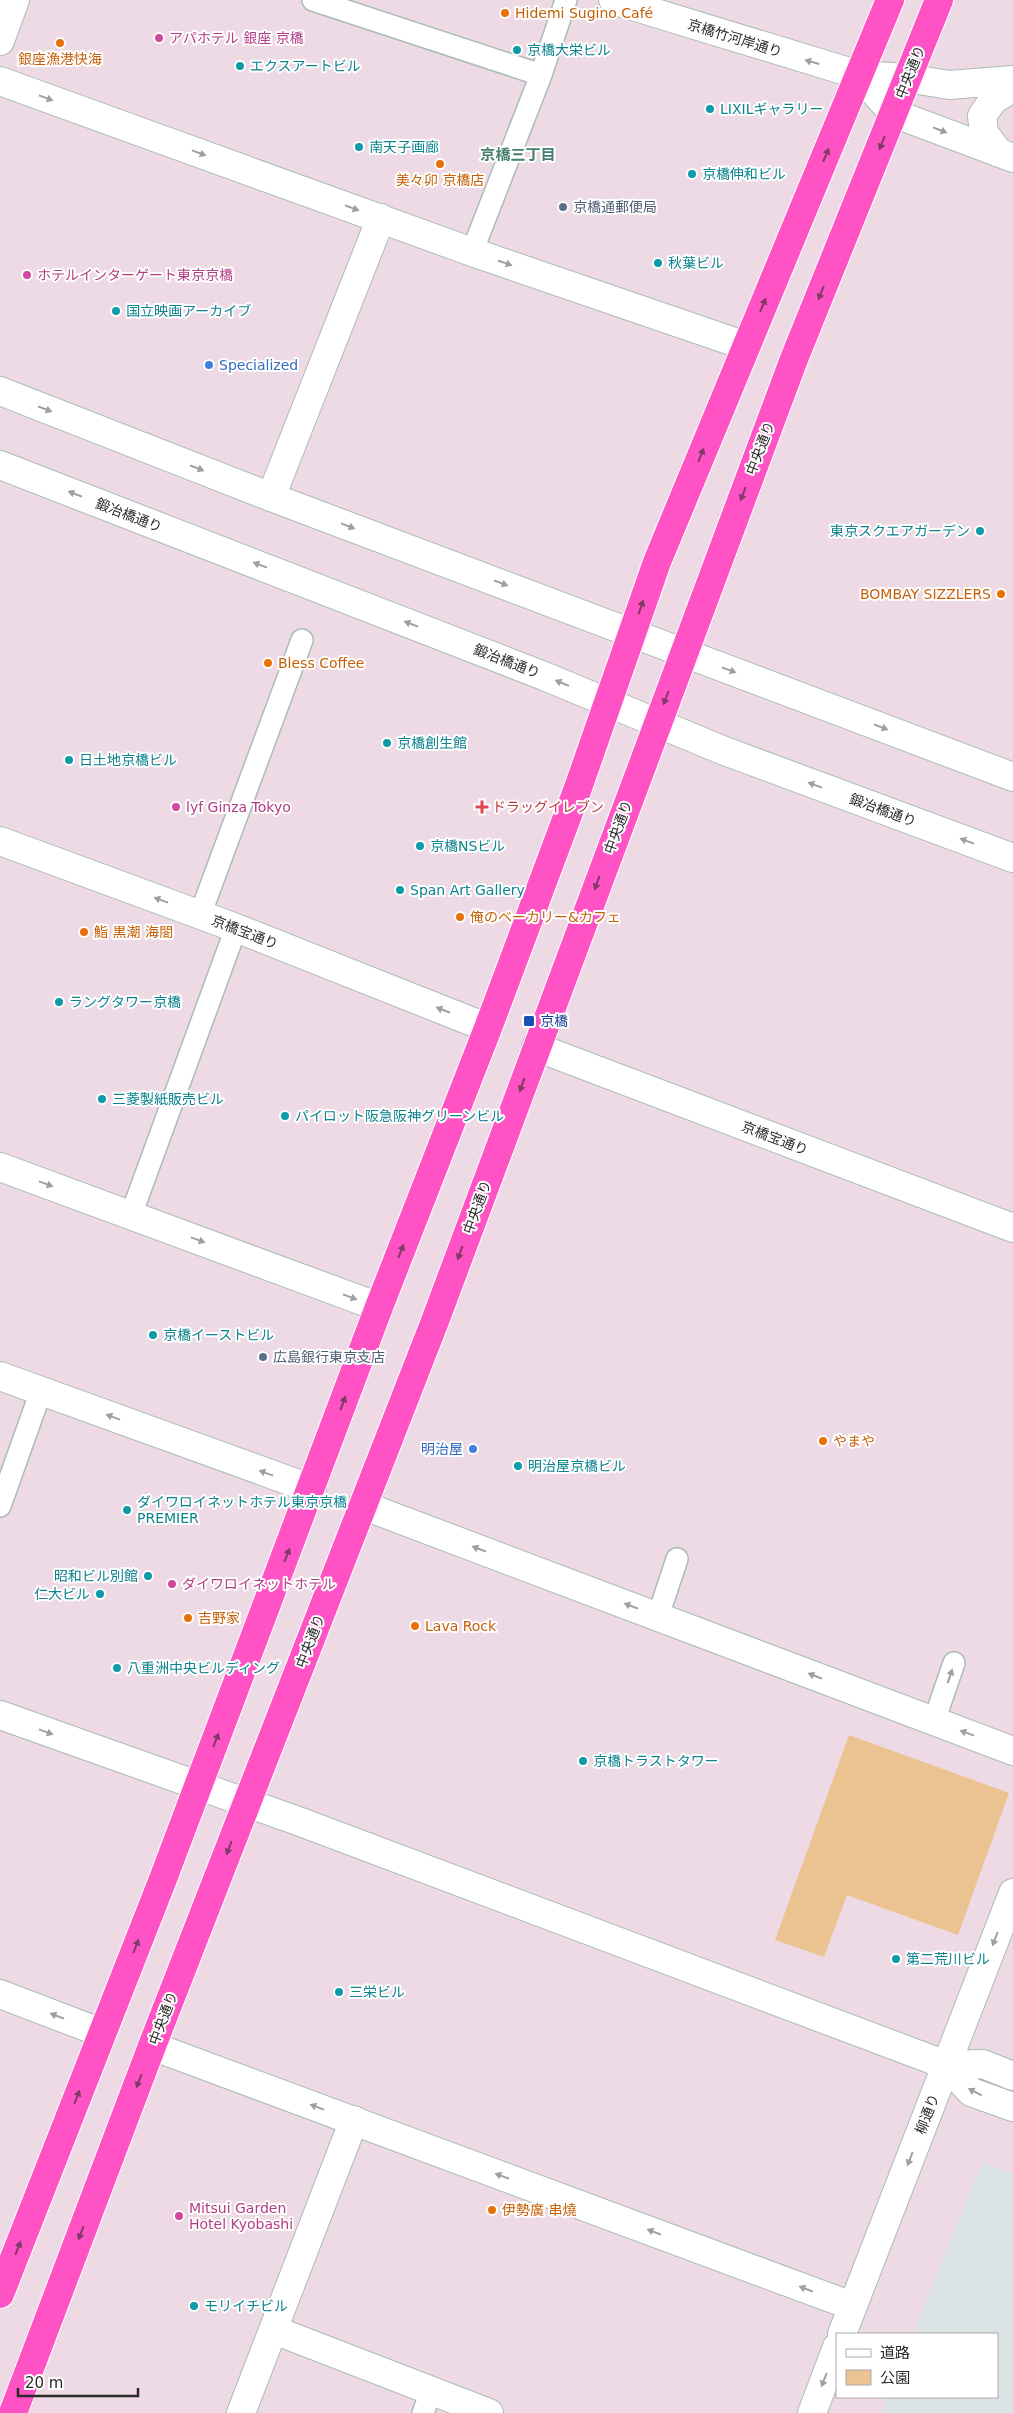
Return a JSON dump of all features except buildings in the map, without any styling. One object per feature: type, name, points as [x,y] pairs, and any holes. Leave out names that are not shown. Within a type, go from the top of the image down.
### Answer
[{"type":"highway","points":[[0,2294],[198,1785],[312,1489],[379,1308],[488,1028],[578,788],[657,562],[890,0]]},
{"type":"highway","name":"中央通り","points":[[13,2413],[152,2046],[438,1312],[794,359],[939,0]]},
{"type":"street","points":[[0,41],[15,0]]},
{"type":"street","name":"京橋竹河岸通り","points":[[612,0],[859,75],[907,78],[949,85],[1013,80]]},
{"type":"street","points":[[859,75],[893,114],[1006,155]]},
{"type":"street","points":[[0,81],[472,252],[746,346]]},
{"type":"street","points":[[1006,155],[984,134],[982,116],[993,100],[1013,88]]},
{"type":"street","points":[[271,497],[381,218]]},
{"type":"street","points":[[0,391],[271,497],[1013,776]]},
{"type":"street","name":"鍛冶橋通り","points":[[0,465],[608,702],[722,750],[1013,858]]},
{"type":"street","name":"京橋宝通り","points":[[0,841],[236,928],[488,1028]]},
{"type":"street","name":"京橋宝通り","points":[[536,1047],[1013,1228]]},
{"type":"street","points":[[0,1167],[379,1308]]},
{"type":"street","points":[[0,1376],[312,1489]]},
{"type":"street","points":[[362,1504],[1013,1750]]},
{"type":"street","points":[[0,1715],[247,1803],[946,2065],[983,2064],[1013,2076]]},
{"type":"street","name":"柳通り","points":[[842,2333],[1013,1893]]},
{"type":"street","points":[[0,1994],[102,2033]]},
{"type":"street","points":[[152,2046],[852,2306]]},
{"type":"street","points":[[946,2065],[971,2092],[1013,2107]]},
{"type":"street","points":[[241,2413],[354,2120]]},
{"type":"street","points":[[274,2330],[427,2402],[490,2413]]},
{"type":"street","points":[[812,2413],[836,2350]]},
{"type":"lane","points":[[313,0],[540,75]]},
{"type":"lane","points":[[472,252],[540,75],[566,0]]},
{"type":"lane","points":[[200,915],[302,640]]},
{"type":"lane","points":[[131,1215],[236,928]]},
{"type":"lane","points":[[0,1506],[41,1391]]},
{"type":"lane","points":[[658,1616],[677,1559]]},
{"type":"lane","points":[[934,1721],[954,1663]]},
{"type":"shaded area","points":[[982,2162],[1013,2174],[1013,2413],[881,2413],[888,2398],[998,2398],[998,2333],[913,2333]]},
{"type":"green space","points":[[849,1735],[1009,1793],[958,1935],[847,1895],[824,1957],[775,1940]]},
{"type":"place","name":"Hidemi Sugino Café","points":[[505,13]]},
{"type":"place","name":"アパホテル 銀座 京橋","points":[[159,38]]},
{"type":"place","name":"銀座漁港快海","points":[[60,43]]},
{"type":"place","name":"京橋大栄ビル","points":[[517,50]]},
{"type":"place","name":"エクスアートビル","points":[[240,66]]},
{"type":"place","name":"LIXILギャラリー","points":[[710,109]]},
{"type":"place","name":"南天子画廊","points":[[359,147]]},
{"type":"place","name":"美々卯 京橋店","points":[[440,164]]},
{"type":"place","name":"京橋伸和ビル","points":[[692,174]]},
{"type":"place","name":"京橋通郵便局","points":[[563,207]]},
{"type":"place","name":"秋葉ビル","points":[[658,263]]},
{"type":"place","name":"ホテルインターゲート東京京橋","points":[[27,275]]},
{"type":"place","name":"国立映画アーカイブ","points":[[116,311]]},
{"type":"place","name":"Specialized","points":[[209,365]]},
{"type":"place","name":"東京スクエアガーデン","points":[[980,531]]},
{"type":"place","name":"BOMBAY SIZZLERS","points":[[1001,594]]},
{"type":"place","name":"Bless Coffee","points":[[268,663]]},
{"type":"place","name":"京橋創生館","points":[[387,743]]},
{"type":"place","name":"日土地京橋ビル","points":[[69,760]]},
{"type":"place","name":"lyf Ginza Tokyo","points":[[176,807]]},
{"type":"place","name":"ドラッグイレブン","points":[[482,807]]},
{"type":"place","name":"京橋NSビル","points":[[420,846]]},
{"type":"place","name":"Span Art Gallery","points":[[400,890]]},
{"type":"place","name":"俺のベーカリー&カフェ","points":[[460,917]]},
{"type":"place","name":"鮨 黒潮 海閤","points":[[84,932]]},
{"type":"place","name":"ラングタワー京橋","points":[[59,1002]]},
{"type":"place","name":"京橋","points":[[529,1021]]},
{"type":"place","name":"三菱製紙販売ビル","points":[[102,1099]]},
{"type":"place","name":"パイロット阪急阪神グリーンビル","points":[[285,1116]]},
{"type":"place","name":"京橋イーストビル","points":[[153,1335]]},
{"type":"place","name":"広島銀行東京支店","points":[[263,1357]]},
{"type":"place","name":"やまや","points":[[823,1441]]},
{"type":"place","name":"明治屋","points":[[473,1449]]},
{"type":"place","name":"明治屋京橋ビル","points":[[518,1466]]},
{"type":"place","name":"ダイワロイネットホテル東京京橋 PREMIER","points":[[127,1510]]},
{"type":"place","name":"昭和ビル別館","points":[[148,1576]]},
{"type":"place","name":"ダイワロイネットホテル","points":[[172,1584]]},
{"type":"place","name":"仁大ビル","points":[[100,1594]]},
{"type":"place","name":"吉野家","points":[[188,1618]]},
{"type":"place","name":"Lava Rock","points":[[415,1626]]},
{"type":"place","name":"八重洲中央ビルディング","points":[[117,1668]]},
{"type":"place","name":"京橋トラストタワー","points":[[583,1761]]},
{"type":"place","name":"第二荒川ビル","points":[[896,1959]]},
{"type":"place","name":"三栄ビル","points":[[339,1992]]},
{"type":"place","name":"伊勢廣 串燒","points":[[492,2210]]},
{"type":"place","name":"Mitsui Garden Hotel Kyobashi","points":[[179,2216]]},
{"type":"place","name":"モリイチビル","points":[[194,2306]]},
{"type":"district","name":"京橋三丁目","points":[[518,155]]}]
